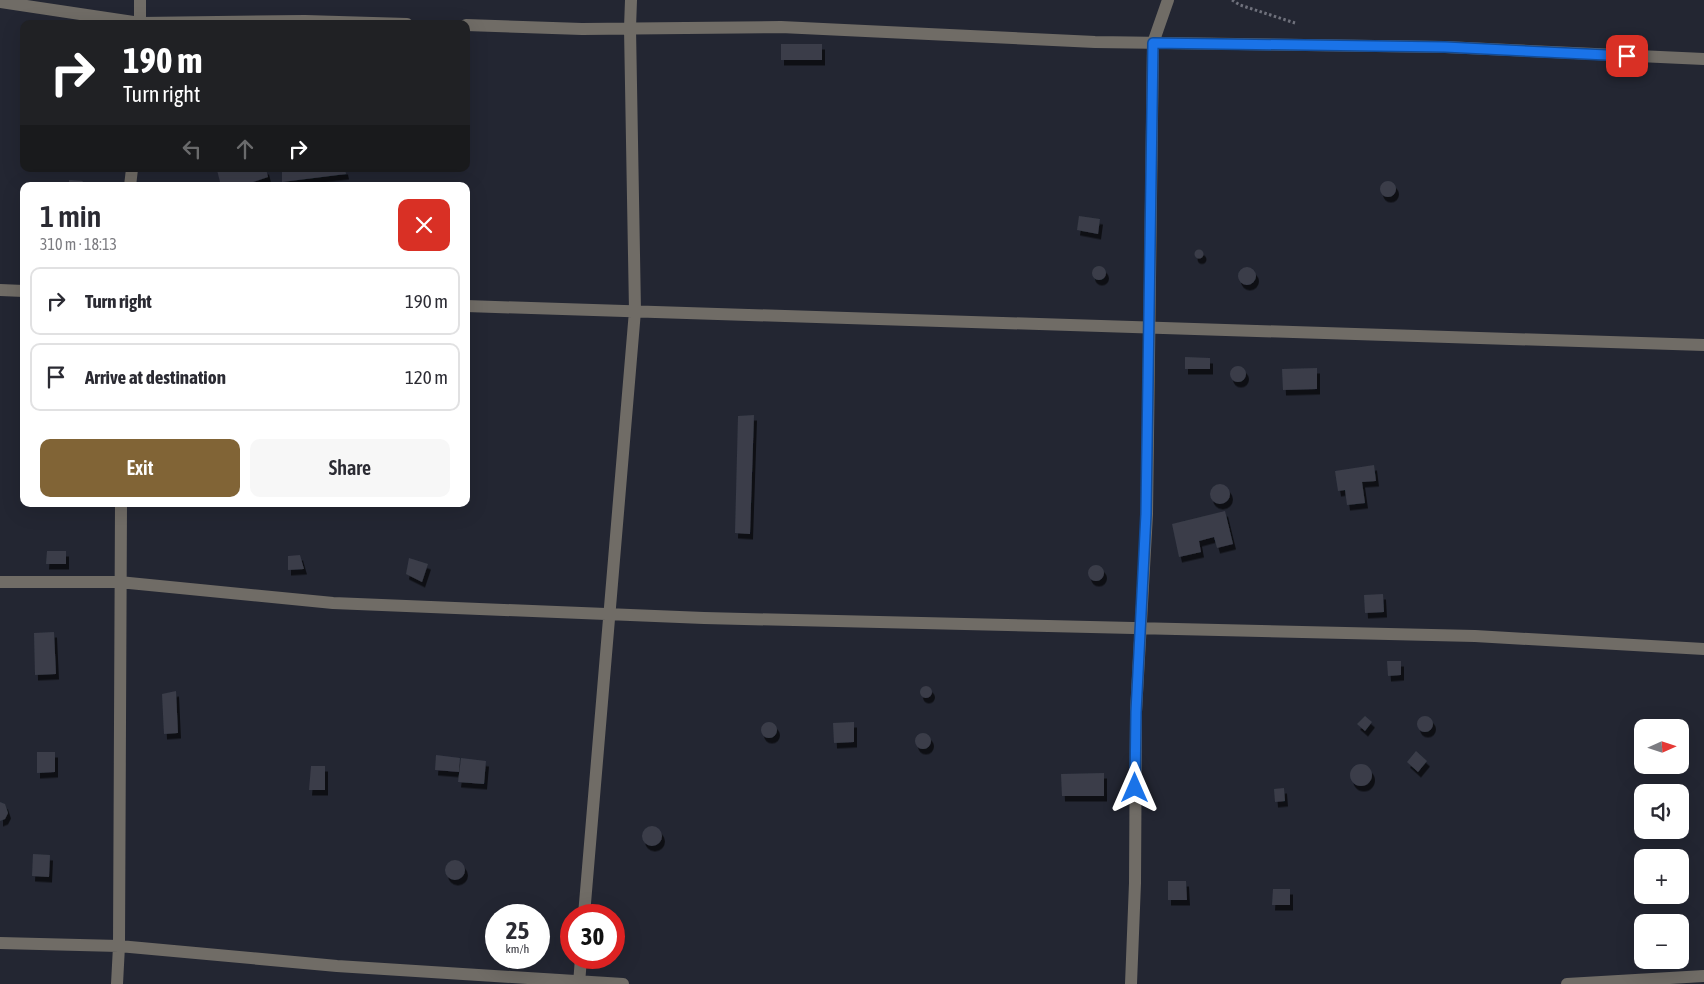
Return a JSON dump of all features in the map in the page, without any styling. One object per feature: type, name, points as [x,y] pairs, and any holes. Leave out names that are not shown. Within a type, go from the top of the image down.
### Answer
[{"type":"street","points":[[140,0],[140,20]]},
{"type":"street","points":[[585,904],[635,311],[630,28],[632,0]]},
{"type":"street","points":[[1131,984],[1135,883],[1136,712],[1146,514],[1153,43],[1168,0]]},
{"type":"street","points":[[0,2],[120,20]]},
{"type":"street","points":[[470,25],[630,28],[781,27],[1153,43],[1445,47],[1704,58]]},
{"type":"street","points":[[0,290],[20,291]]},
{"type":"street","points":[[470,306],[1704,345]]},
{"type":"street","points":[[117,984],[119,946],[119,582],[121,507]]},
{"type":"street","points":[[0,582],[119,582],[333,603],[704,618],[1476,636],[1704,649]]},
{"type":"street","points":[[0,943],[119,946],[338,966],[623,984]]},
{"type":"street","points":[[579,982],[580,969]]},
{"type":"street","points":[[1567,984],[1704,976]]},
{"type":"path","points":[[1236,0],[1240,5]]},
{"type":"building","points":[[781,44],[822,44],[822,60],[781,60]]},
{"type":"building","points":[[218,172],[267,172],[268,177],[253,182],[220,182]]},
{"type":"building","points":[[282,172],[346,172],[346,174],[282,182]]},
{"type":"building","points":[[69,180],[83,181],[82,182],[69,182]]},
{"type":"building","points":[[1388,181],[1394,183],[1396,189],[1394,195],[1388,197],[1382,195],[1380,189],[1382,183]]},
{"type":"building","points":[[1079,216],[1100,219],[1098,234],[1077,230]]},
{"type":"building","points":[[1199,249],[1204,254],[1199,259],[1194,254]]},
{"type":"building","points":[[1096,266],[1102,266],[1106,273],[1102,280],[1096,280],[1092,276],[1092,270]]},
{"type":"building","points":[[1243,267],[1251,267],[1256,272],[1254,283],[1243,285],[1238,280],[1238,272]]},
{"type":"building","points":[[1185,357],[1210,358],[1210,369],[1185,369]]},
{"type":"building","points":[[1235,366],[1241,366],[1246,371],[1244,380],[1235,382],[1230,377],[1230,371]]},
{"type":"building","points":[[1317,368],[1317,389],[1283,390],[1282,369]]},
{"type":"building","points":[[754,415],[750,534],[735,533],[738,416]]},
{"type":"building","points":[[1374,465],[1376,481],[1362,482],[1365,503],[1347,505],[1345,490],[1338,491],[1335,471]]},
{"type":"building","points":[[1220,484],[1227,487],[1230,494],[1227,501],[1220,504],[1213,501],[1210,494],[1213,487]]},
{"type":"building","points":[[1225,511],[1233,544],[1217,548],[1214,537],[1199,541],[1201,552],[1179,557],[1172,524]]},
{"type":"building","points":[[47,551],[66,551],[66,564],[46,564]]},
{"type":"building","points":[[300,555],[304,569],[288,570],[288,556]]},
{"type":"building","points":[[409,558],[428,564],[422,582],[406,574]]},
{"type":"building","points":[[1093,565],[1099,565],[1104,570],[1102,579],[1093,581],[1088,576],[1088,570]]},
{"type":"building","points":[[1383,594],[1384,612],[1365,613],[1364,595]]},
{"type":"building","points":[[54,632],[56,674],[35,675],[34,633]]},
{"type":"building","points":[[1387,661],[1401,661],[1401,675],[1388,676]]},
{"type":"building","points":[[928,686],[931,687],[931,697],[924,698],[921,697],[920,690],[921,687]]},
{"type":"building","points":[[176,691],[178,733],[164,734],[162,694]]},
{"type":"building","points":[[1365,716],[1372,722],[1365,731],[1357,724]]},
{"type":"building","points":[[1422,716],[1428,716],[1433,721],[1431,730],[1422,732],[1417,727],[1417,721]]},
{"type":"building","points":[[766,722],[772,722],[777,727],[775,736],[766,738],[761,733],[761,727]]},
{"type":"building","points":[[854,722],[854,742],[834,743],[833,723]]},
{"type":"building","points":[[920,733],[926,733],[931,738],[929,747],[920,749],[915,744],[915,738]]},
{"type":"building","points":[[1416,751],[1427,761],[1418,772],[1407,762]]},
{"type":"building","points":[[37,752],[55,752],[55,772],[37,773]]},
{"type":"building","points":[[436,755],[460,758],[459,772],[435,770]]},
{"type":"building","points":[[461,758],[486,761],[484,784],[458,782]]},
{"type":"building","points":[[1361,764],[1369,767],[1372,775],[1369,783],[1361,786],[1353,783],[1350,775],[1353,767]]},
{"type":"building","points":[[311,766],[325,766],[325,790],[309,790]]},
{"type":"building","points":[[1104,773],[1104,796],[1062,796],[1061,774]]},
{"type":"building","points":[[1284,788],[1285,801],[1275,802],[1274,789]]},
{"type":"building","points":[[0,802],[5,804],[8,813],[5,819],[0,821]]},
{"type":"building","points":[[648,826],[656,826],[662,832],[662,840],[656,846],[648,846],[642,840],[642,832]]},
{"type":"building","points":[[33,854],[50,855],[49,877],[32,876]]},
{"type":"building","points":[[451,860],[459,860],[465,866],[465,874],[459,880],[451,880],[445,874],[445,866]]},
{"type":"building","points":[[1168,881],[1186,881],[1187,900],[1168,900]]},
{"type":"building","points":[[1273,889],[1290,889],[1290,905],[1272,905]]},
{"type":"route","points":[[1135,788],[1136,712],[1146,514],[1153,43],[1445,47],[1627,56]]}]
